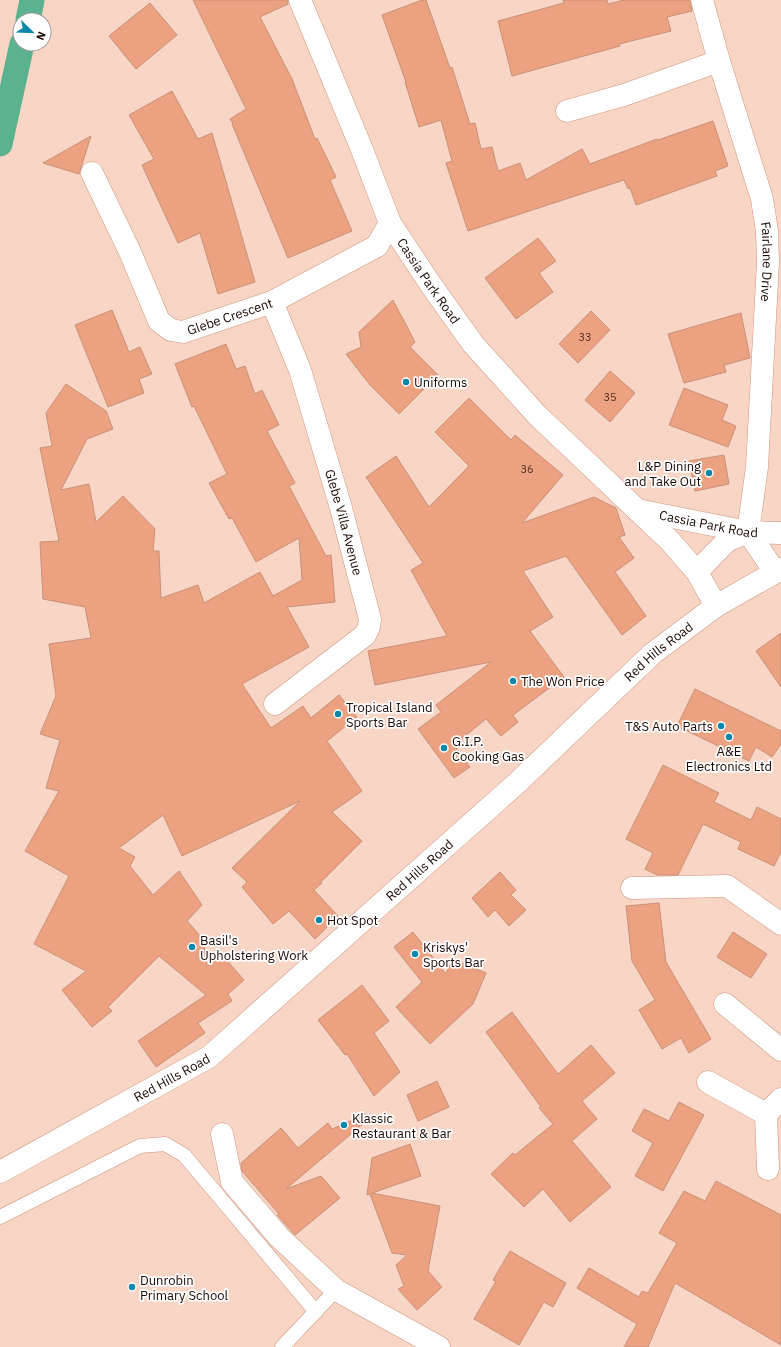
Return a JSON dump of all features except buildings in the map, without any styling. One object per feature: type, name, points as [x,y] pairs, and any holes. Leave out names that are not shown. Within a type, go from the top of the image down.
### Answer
[{"type":"street","name":"Cassia Park Road","points":[[300,0],[363,152],[390,223],[431,286],[473,344],[537,416],[670,541],[697,572],[716,606]]},
{"type":"street","name":"Fairlane Drive","points":[[702,0],[719,61],[762,199],[767,231],[768,262],[758,467],[748,532]]},
{"type":"street","points":[[567,110],[624,95],[719,61]]},
{"type":"street","name":"Glebe Crescent","points":[[92,174],[130,252],[159,321],[171,330],[183,332],[272,302],[377,246],[390,223]]},
{"type":"street","name":"Glebe Villa Avenue","points":[[272,302],[300,370],[341,508],[370,619],[365,635],[275,704]]},
{"type":"street","name":"Cassia Park Road","points":[[637,510],[748,532],[781,533]]},
{"type":"street","points":[[697,572],[728,541],[748,532],[778,571]]},
{"type":"street","name":"Red Hills Road","points":[[0,1172],[209,1057],[517,783],[652,654],[716,606],[778,571]]},
{"type":"street","points":[[632,888],[727,886],[781,924]]},
{"type":"street","points":[[724,1004],[781,1050]]},
{"type":"street","points":[[708,1082],[774,1106],[768,1169]]},
{"type":"street","points":[[222,1134],[232,1182],[279,1237],[336,1290],[439,1347]]},
{"type":"lane","points":[[0,1217],[140,1146],[165,1144],[184,1155],[316,1312]]},
{"type":"lane","points":[[282,1347],[336,1290]]},
{"type":"waterway","points":[[30,12],[32,0]]},
{"type":"waterway","points":[[0,144],[20,52]]},
{"type":"place","name":"Uniforms","points":[[406,382]]},
{"type":"place","name":"L&P Dining and Take Out","points":[[709,473]]},
{"type":"place","name":"The Won Price","points":[[513,681]]},
{"type":"place","name":"Tropical Island Sports Bar","points":[[338,714]]},
{"type":"place","name":"T&S Auto Parts","points":[[721,726]]},
{"type":"place","name":"A&E Electronics Ltd","points":[[729,737]]},
{"type":"place","name":"G.I.P. Cooking Gas","points":[[444,748]]},
{"type":"place","name":"Hot Spot","points":[[319,920]]},
{"type":"place","name":"Basil's Upholstering Work","points":[[192,947]]},
{"type":"place","name":"Kriskys' Sports Bar","points":[[415,954]]},
{"type":"place","name":"Klassic Restaurant & Bar","points":[[344,1125]]},
{"type":"place","name":"Dunrobin Primary School","points":[[132,1287]]}]
